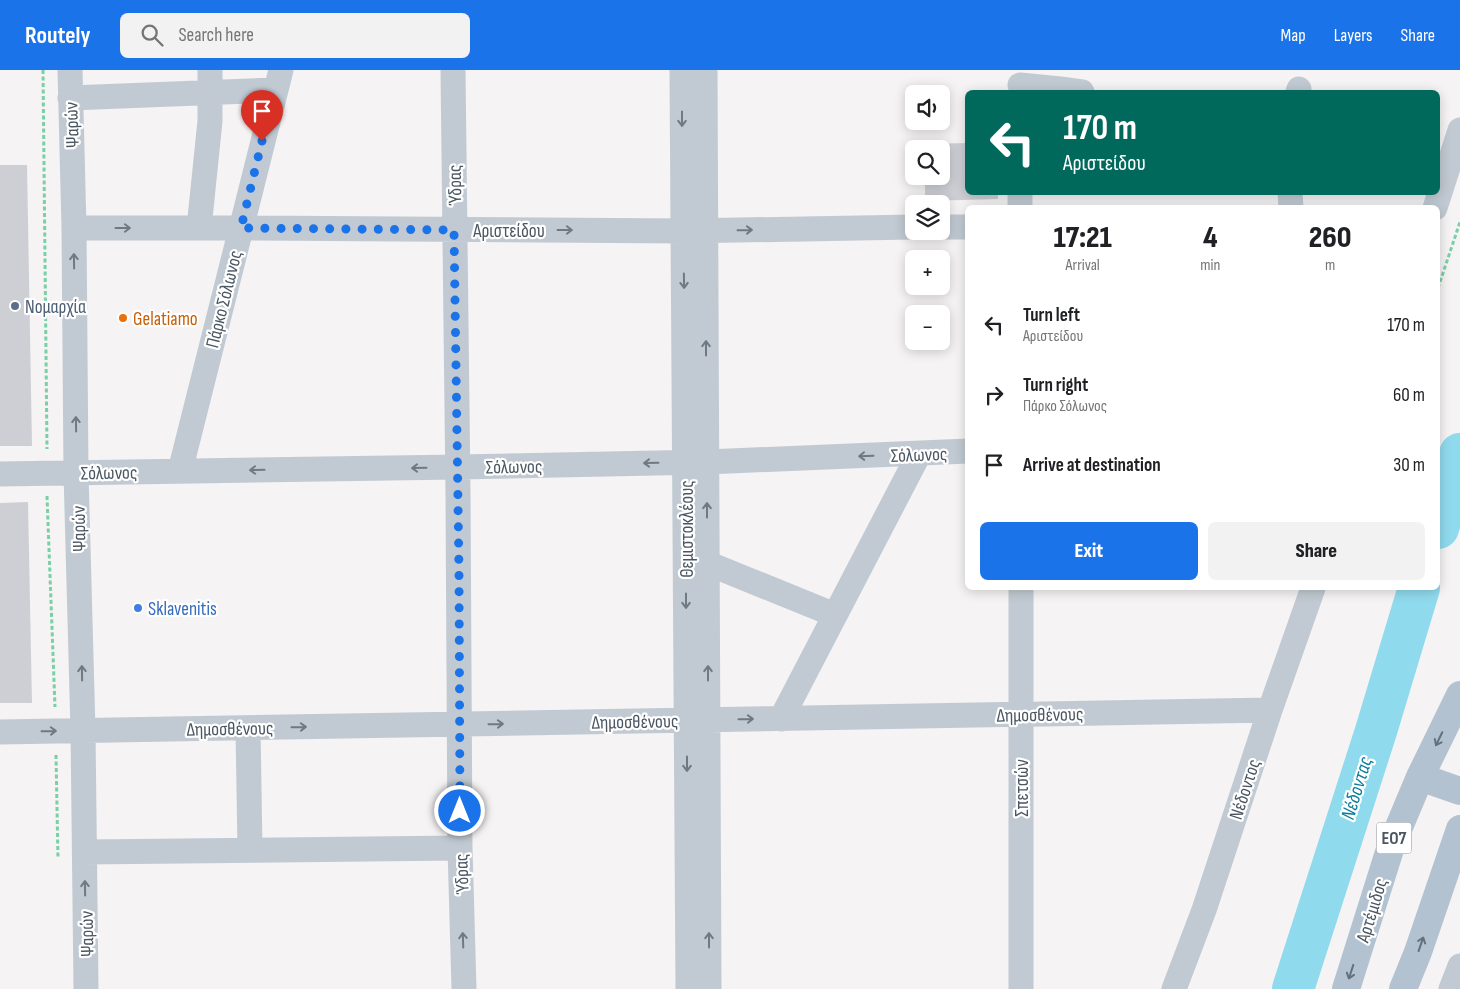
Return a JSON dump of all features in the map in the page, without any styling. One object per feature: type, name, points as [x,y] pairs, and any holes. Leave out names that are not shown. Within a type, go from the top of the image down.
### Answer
[{"type":"main road","name":"Αρτέμιδος","points":[[1346,989],[1390,846],[1420,777],[1460,695]]},
{"type":"main road","points":[[1420,777],[1460,790]]},
{"type":"main road","points":[[1403,989],[1418,952],[1460,829]]},
{"type":"street","name":"Ψαρών","points":[[70,70],[74,228],[76,473],[83,730],[86,989]]},
{"type":"street","name":"Ύδρας","points":[[453,70],[460,848],[464,989]]},
{"type":"street","name":"Θεμιστοκλέους","points":[[682,70],[694,231],[697,720],[709,989]]},
{"type":"street","name":"Θεμιστοκλέους","points":[[694,231],[705,70]]},
{"type":"street","points":[[70,98],[210,81],[278,80]]},
{"type":"street","name":"Πάρκο Σόλωνος","points":[[180,470],[278,80]]},
{"type":"street","points":[[199,228],[210,121],[210,81]]},
{"type":"street","points":[[1020,82],[1067,90]]},
{"type":"street","points":[[1440,180],[1443,163],[1460,130]]},
{"type":"street","points":[[950,227],[965,227]]},
{"type":"street","name":"Αριστείδου","points":[[74,228],[694,231],[905,228]]},
{"type":"street","name":"Σόλωνος","points":[[0,474],[696,462],[965,452]]},
{"type":"street","points":[[782,718],[919,454]]},
{"type":"street","name":"Θεμιστοκλέους","points":[[688,989],[697,720],[707,563],[696,462]]},
{"type":"street","points":[[707,563],[834,615]]},
{"type":"street","name":"Σπετσών","points":[[1021,590],[1021,989]]},
{"type":"street","name":"Νέδοντος","points":[[1174,989],[1204,910],[1308,594]]},
{"type":"street","name":"Δημοσθένους","points":[[0,732],[1270,710]]},
{"type":"street","points":[[248,728],[250,850]]},
{"type":"street","points":[[85,852],[460,848]]},
{"type":"street","points":[[1451,989],[1460,966]]},
{"type":"path","points":[[43,70],[47,473],[58,860]]},
{"type":"path","points":[[1440,282],[1460,222]]},
{"type":"building","points":[[950,143],[965,143],[965,195],[998,195],[998,199],[950,200],[950,195],[925,195],[925,185],[950,185]]},
{"type":"building","name":"Νομαρχία","points":[[0,165],[27,165],[32,446],[0,446]]},
{"type":"building","points":[[28,502],[32,703],[0,703],[0,503]]},
{"type":"waterway","name":"Νέδoντας","points":[[1440,521],[1460,454]]},
{"type":"waterway","name":"Νέδoντας","points":[[1293,989],[1376,731],[1418,590]]},
{"type":"place","name":"Νομαρχία","points":[[15,306]]},
{"type":"place","name":"Gelatiamo","points":[[123,318]]},
{"type":"place","name":"Sklavenitis","points":[[138,608]]},
{"type":"route","points":[[262,141],[241,228],[454,230],[460,811]]}]
